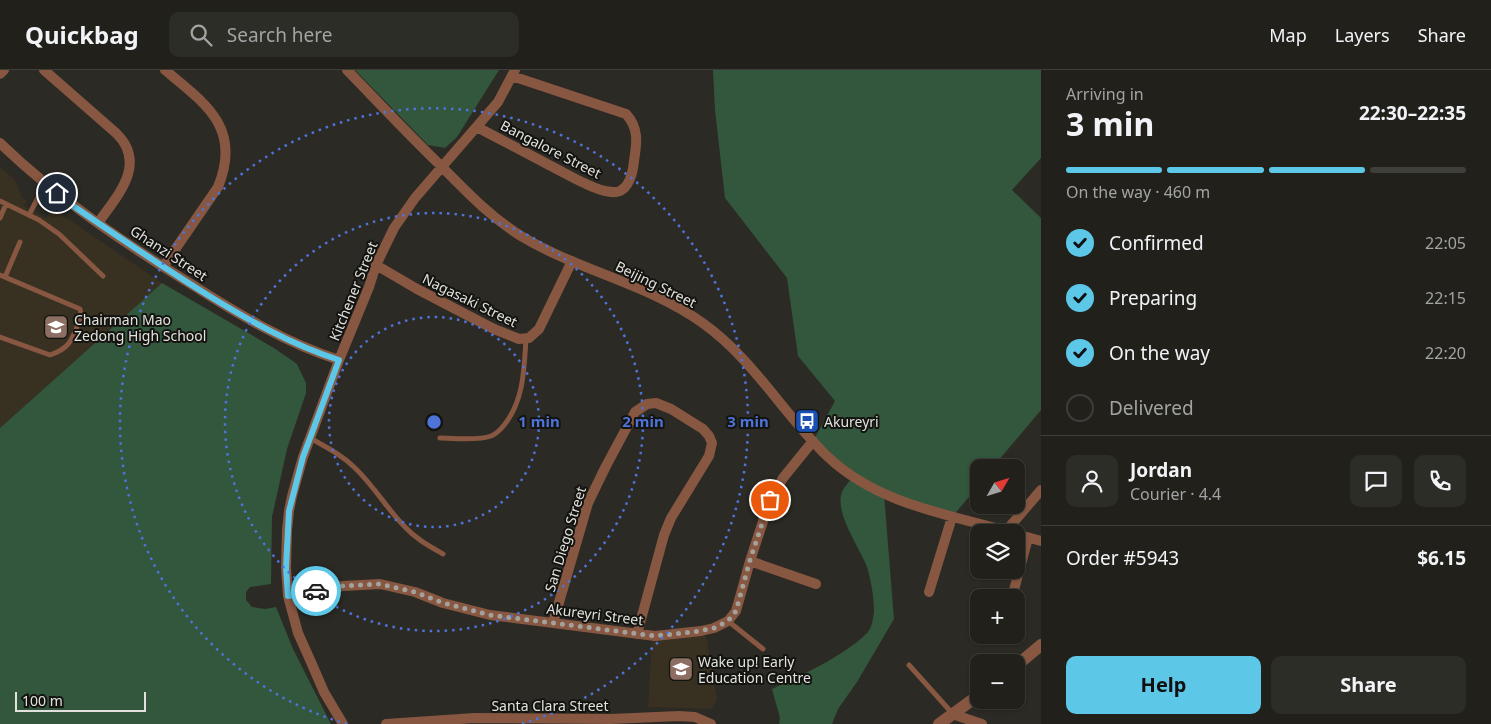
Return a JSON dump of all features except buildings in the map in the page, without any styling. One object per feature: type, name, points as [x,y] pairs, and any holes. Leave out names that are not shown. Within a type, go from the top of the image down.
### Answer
[{"type":"street","points":[[0,74],[4,70]]},
{"type":"street","points":[[44,70],[116,133],[125,144],[129,153],[130,165],[127,180],[98,223]]},
{"type":"street","points":[[163,267],[218,187],[225,157],[225,141],[217,120],[201,100],[166,70]]},
{"type":"street","name":"Beijing Street","points":[[347,70],[466,193],[500,221],[531,241],[572,261],[653,295],[689,314],[719,336],[749,365],[789,414],[829,457],[864,484],[897,500],[978,524]]},
{"type":"street","name":"Kitchener Street","points":[[343,724],[324,692],[310,662],[298,633],[288,596],[286,568],[289,511],[303,457],[339,360],[369,287],[376,264],[394,228],[441,167],[498,102],[514,73]]},
{"type":"street","name":"Bangalore Street","points":[[477,127],[594,188],[616,192],[626,185],[633,167],[636,129],[626,114],[514,73]]},
{"type":"street","name":"Ghanzi Street","points":[[0,143],[69,203],[163,267],[244,317],[298,344],[339,360]]},
{"type":"street","name":"Nagasaki Street","points":[[376,264],[416,289],[494,330],[519,339],[533,335],[539,329],[572,261]]},
{"type":"street","name":"San Diego Street","points":[[554,623],[588,503],[635,412],[647,404],[656,403],[671,409],[703,429],[712,443],[709,456],[671,518],[664,535],[637,634]]},
{"type":"street","points":[[728,621],[736,611],[741,597],[750,560],[770,500],[783,478],[814,441]]},
{"type":"street","points":[[1014,524],[1041,490]]},
{"type":"street","points":[[929,592],[952,517]]},
{"type":"street","points":[[1025,537],[1041,541]]},
{"type":"street","points":[[1014,589],[1028,538]]},
{"type":"street","points":[[750,560],[816,584]]},
{"type":"street","name":"Akureyri Street","points":[[288,596],[343,586],[380,584],[415,592],[443,603],[482,613],[655,636],[700,631],[714,628],[728,621]]},
{"type":"street","points":[[1025,658],[1041,645]]},
{"type":"street","points":[[939,724],[970,701]]},
{"type":"street","points":[[952,714],[982,724]]},
{"type":"street","name":"Santa Clara Street","points":[[386,724],[475,718],[611,719],[679,716],[695,717],[711,724]]},
{"type":"lane","points":[[29,215],[45,184]]},
{"type":"lane","points":[[0,201],[39,220],[59,234],[103,276]]},
{"type":"lane","points":[[0,218],[6,204]]},
{"type":"lane","points":[[0,337],[50,355],[57,353],[70,343],[82,314],[80,309],[2,276],[20,242]]},
{"type":"lane","points":[[440,438],[481,438],[499,431],[514,410],[520,395],[524,376],[526,338]]},
{"type":"lane","points":[[310,438],[340,455],[355,467],[406,528],[421,541],[443,554]]},
{"type":"lane","points":[[728,621],[763,649]]},
{"type":"lane","points":[[909,664],[952,714]]},
{"type":"shaded area","name":"Chairman Mao Zedong High School","points":[[0,167],[15,180],[22,198],[27,201],[24,206],[46,218],[52,208],[162,283],[0,428]]},
{"type":"shaded area","name":"Wake up! Early Education Centre","points":[[706,635],[717,700],[711,709],[648,707],[652,638]]},
{"type":"green space","points":[[355,70],[499,70],[457,137],[445,148],[428,145]]},
{"type":"green space","points":[[713,70],[1041,70],[1041,158],[1012,190],[1041,218],[1041,410],[1000,459],[970,459],[970,496],[952,517],[884,494],[894,619],[857,682],[838,709],[832,724],[779,724],[780,718],[772,689],[846,650],[867,633],[871,626],[874,606],[867,567],[849,530],[840,500],[844,488],[853,476],[813,441],[835,401],[798,356],[787,278],[725,198],[715,110]]},
{"type":"green space","points":[[162,283],[274,348],[297,364],[306,383],[306,393],[287,449],[272,517],[271,584],[250,587],[246,592],[246,600],[252,607],[265,609],[276,607],[293,649],[331,724],[0,724],[0,428]]},
{"type":"way so far","points":[[316,591],[343,586],[380,584],[415,592],[443,603],[490,615],[655,636],[700,631],[714,628],[728,621],[736,611],[750,560],[770,500]]},
{"type":"place","name":"Chairman Mao Zedong High School","points":[[56,327]]},
{"type":"place","name":"Akureyri","points":[[807,421]]},
{"type":"place","name":"Wake up! Early Education Centre","points":[[681,669]]},
{"type":"route","points":[[57,193],[163,267],[244,317],[324,356],[339,360],[303,457],[292,496],[287,530],[286,568],[288,596],[316,591]]}]
